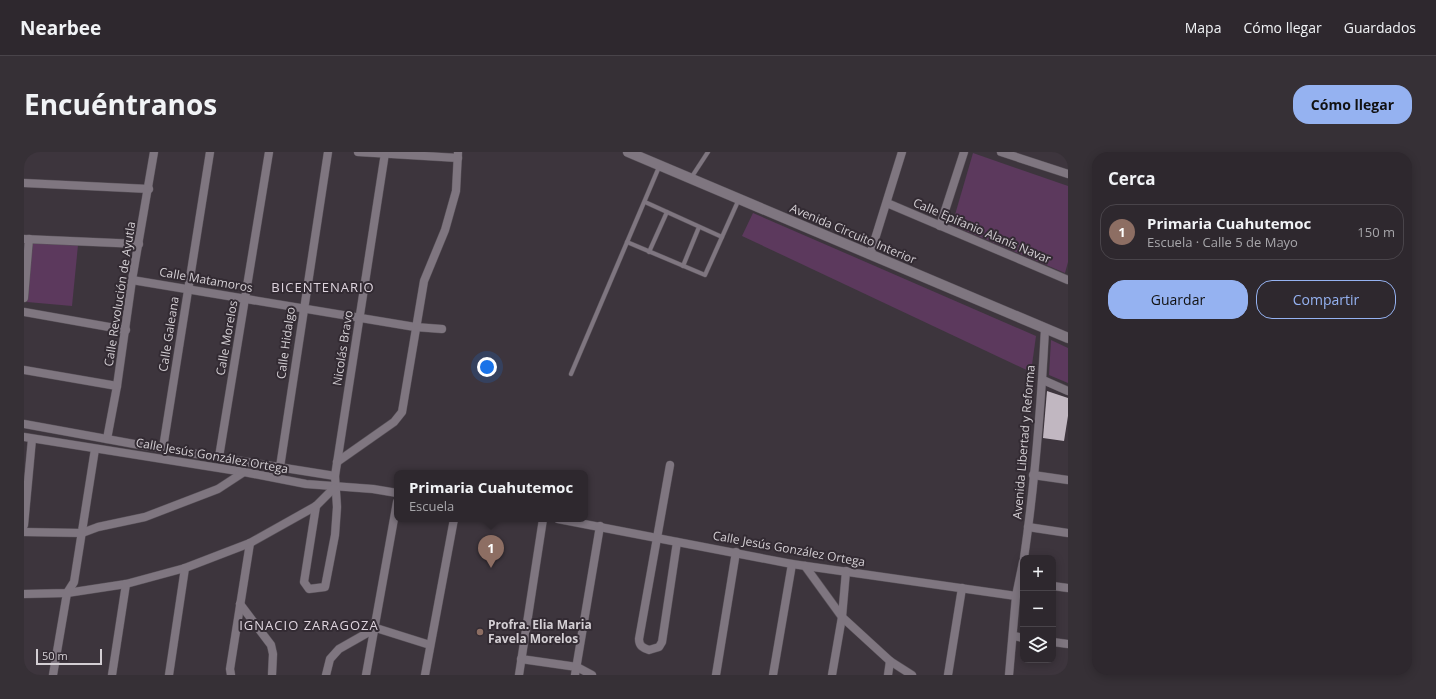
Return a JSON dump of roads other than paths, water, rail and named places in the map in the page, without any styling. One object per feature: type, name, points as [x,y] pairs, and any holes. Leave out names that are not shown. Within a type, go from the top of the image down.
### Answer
[{"type":"main road","name":"Avenida Circuito Interior","points":[[628,152],[870,256],[1068,338]]},
{"type":"street","name":"Calle Revolución de Ayutla","points":[[107,439],[117,386],[132,280],[149,189],[154,152]]},
{"type":"street","name":"Calle Galeana","points":[[162,448],[189,289],[210,152]]},
{"type":"street","name":"Calle Morelos","points":[[219,457],[269,152]]},
{"type":"street","name":"Calle Hidalgo","points":[[280,467],[303,308],[328,152]]},
{"type":"street","points":[[337,462],[394,422],[402,412],[415,327],[424,281],[444,230],[456,191],[458,155],[358,152]]},
{"type":"street","points":[[870,256],[902,152]]},
{"type":"street","points":[[940,226],[964,152]]},
{"type":"street","points":[[1001,152],[1068,174]]},
{"type":"street","name":"Nicolás Bravo","points":[[316,506],[304,582],[309,589],[322,589],[325,586],[335,535],[337,507],[334,488],[335,476],[385,153]]},
{"type":"street","points":[[24,183],[149,189]]},
{"type":"street","name":"Calle Epifanio Alanís Navar","points":[[887,203],[1068,280]]},
{"type":"street","points":[[24,298],[27,239],[139,244]]},
{"type":"street","name":"Calle Matamoros","points":[[132,280],[415,327],[442,329]]},
{"type":"street","points":[[24,312],[126,330]]},
{"type":"street","name":"Avenida Libertad y Reforma","points":[[1024,555],[1042,380],[1045,328]]},
{"type":"street","points":[[24,370],[117,386]]},
{"type":"street","points":[[1042,380],[1068,391]]},
{"type":"street","name":"Calle Jesús González Ortega","points":[[24,424],[335,476]]},
{"type":"street","points":[[24,525],[28,438]]},
{"type":"street","name":"Calle Jesús González Ortega","points":[[28,438],[244,472],[306,484],[334,488],[354,488],[394,493]]},
{"type":"street","points":[[53,675],[67,593],[74,582],[95,449]]},
{"type":"street","points":[[670,465],[639,639],[643,648],[649,650],[659,647],[662,642],[677,542]]},
{"type":"street","points":[[24,532],[82,533],[98,527],[164,511],[218,489],[244,472]]},
{"type":"street","points":[[1033,475],[1068,480]]},
{"type":"street","points":[[24,594],[67,593],[126,584],[185,568],[250,542],[316,506],[334,488]]},
{"type":"street","points":[[366,675],[376,628],[394,520]]},
{"type":"street","points":[[425,675],[453,522]]},
{"type":"street","points":[[519,675],[543,522]]},
{"type":"street","name":"Calle Jesús González Ortega","points":[[576,522],[792,564],[1016,596]]},
{"type":"street","points":[[576,671],[600,526]]},
{"type":"street","points":[[1028,527],[1068,533]]},
{"type":"street","points":[[231,675],[230,669],[250,542]]},
{"type":"street","points":[[716,675],[736,552]]},
{"type":"street","points":[[773,675],[792,564]]},
{"type":"street","points":[[805,566],[842,617],[890,662],[912,675]]},
{"type":"street","points":[[169,675],[185,568]]},
{"type":"street","points":[[832,675],[842,617],[846,571]]},
{"type":"street","points":[[112,675],[126,584]]},
{"type":"street","points":[[1056,586],[1068,588]]},
{"type":"street","points":[[1009,675],[1014,636],[1016,596],[1020,587]]},
{"type":"street","points":[[948,675],[962,588]]},
{"type":"street","points":[[240,604],[271,645],[273,654],[272,675]]},
{"type":"street","points":[[326,675],[330,659],[339,649],[376,628],[430,645]]},
{"type":"street","points":[[1014,636],[1020,637]]},
{"type":"street","points":[[1056,642],[1068,644]]},
{"type":"street","points":[[521,659],[592,675]]},
{"type":"street","points":[[888,675],[890,662]]},
{"type":"lane","points":[[691,178],[708,152]]},
{"type":"lane","points":[[571,374],[660,165]]},
{"type":"lane","points":[[628,242],[705,275],[739,199]]},
{"type":"lane","points":[[645,202],[722,237]]},
{"type":"lane","points":[[649,252],[667,212]]},
{"type":"lane","points":[[683,266],[699,226]]},
{"type":"place","name":"Primaria Cuahutemoc","points":[[491,568]]},
{"type":"place","name":"Profra. Elia Maria Favela Morelos","points":[[480,632]]},
{"type":"district","name":"BICENTENARIO","points":[[323,287]]},
{"type":"district","name":"IGNACIO ZARAGOZA","points":[[309,625]]}]
